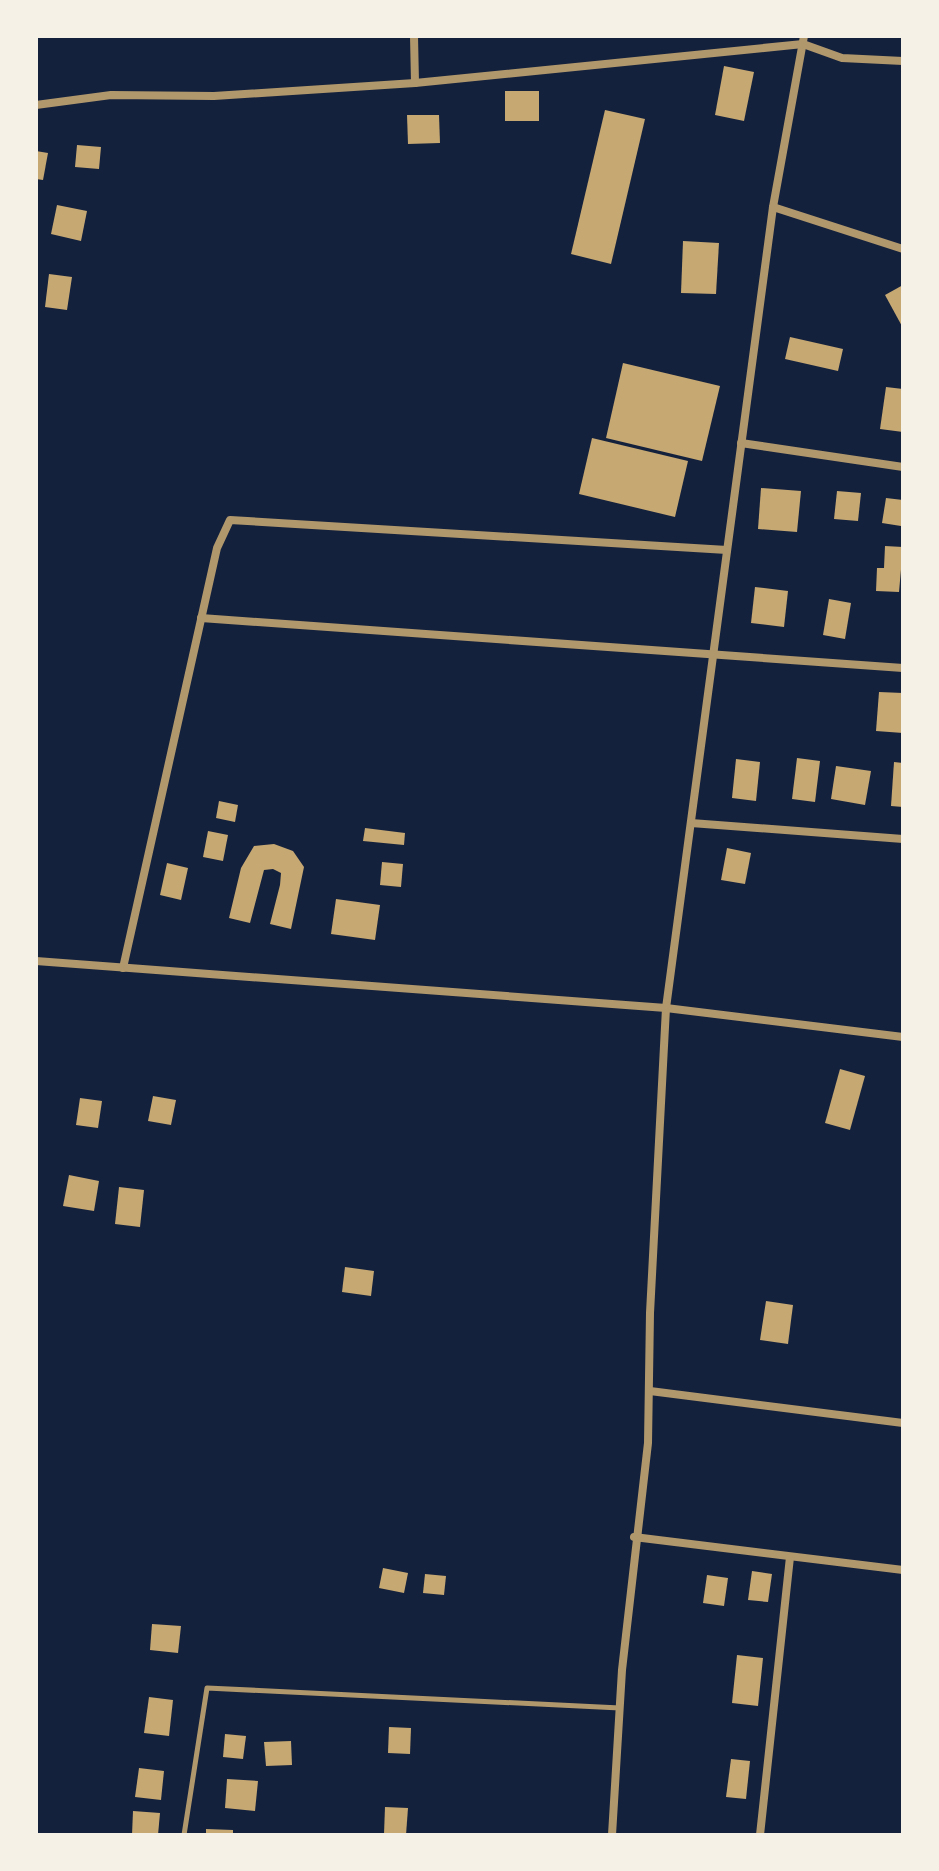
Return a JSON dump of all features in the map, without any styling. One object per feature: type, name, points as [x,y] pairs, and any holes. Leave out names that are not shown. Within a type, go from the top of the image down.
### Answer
[{"type":"street","points":[[414,36],[415,83]]},
{"type":"street","points":[[612,1835],[634,1537],[648,1443],[650,1313],[666,1008],[773,207],[804,40]]},
{"type":"street","points":[[36,105],[111,95],[214,96],[415,83],[804,40],[842,58],[903,61]]},
{"type":"street","points":[[773,207],[903,249]]},
{"type":"street","points":[[741,443],[903,467]]},
{"type":"street","points":[[123,968],[217,548],[230,520],[727,550]]},
{"type":"street","points":[[201,618],[903,668]]},
{"type":"street","points":[[691,823],[903,839]]},
{"type":"street","points":[[36,961],[666,1008],[903,1037]]},
{"type":"street","points":[[650,1391],[903,1423]]},
{"type":"street","points":[[634,1537],[903,1570]]},
{"type":"street","points":[[760,1835],[790,1557]]},
{"type":"lane","points":[[184,1835],[207,1688],[620,1708]]},
{"type":"building","points":[[724,66],[754,72],[744,121],[715,115]]},
{"type":"building","points":[[505,91],[539,91],[539,121],[505,121]]},
{"type":"building","points":[[605,110],[645,119],[611,264],[571,254]]},
{"type":"building","points":[[407,115],[439,115],[440,143],[408,144]]},
{"type":"building","points":[[77,145],[101,147],[99,169],[75,167]]},
{"type":"building","points":[[36,151],[48,153],[43,180],[36,179]]},
{"type":"building","points":[[57,205],[87,211],[81,241],[51,234]]},
{"type":"building","points":[[683,241],[719,243],[716,294],[681,293]]},
{"type":"building","points":[[49,274],[72,277],[67,310],[45,307]]},
{"type":"building","points":[[903,285],[903,328],[885,295]]},
{"type":"building","points":[[790,337],[843,349],[838,371],[785,359]]},
{"type":"building","points":[[623,363],[720,386],[702,461],[606,438]]},
{"type":"building","points":[[886,387],[903,389],[903,432],[880,429]]},
{"type":"building","points":[[592,438],[688,461],[675,517],[579,494]]},
{"type":"building","points":[[761,488],[801,491],[797,532],[758,529]]},
{"type":"building","points":[[837,491],[861,493],[858,521],[834,519]]},
{"type":"building","points":[[886,498],[903,500],[901,526],[882,523]]},
{"type":"building","points":[[885,546],[903,547],[899,592],[876,591],[877,568],[884,568]]},
{"type":"building","points":[[755,587],[788,591],[784,627],[751,623]]},
{"type":"building","points":[[829,599],[851,603],[845,639],[823,635]]},
{"type":"building","points":[[879,692],[903,693],[903,733],[876,731]]},
{"type":"building","points":[[797,758],[820,761],[815,802],[792,799]]},
{"type":"building","points":[[736,759],[760,762],[756,801],[732,798]]},
{"type":"building","points":[[894,762],[903,763],[903,807],[891,806]]},
{"type":"building","points":[[836,766],[871,771],[865,805],[831,799]]},
{"type":"building","points":[[219,801],[238,805],[235,822],[216,818]]},
{"type":"building","points":[[365,828],[405,833],[404,845],[363,841]]},
{"type":"building","points":[[208,831],[228,835],[223,861],[203,857]]},
{"type":"building","points":[[274,844],[293,851],[304,867],[291,929],[270,924],[281,873],[273,869],[264,870],[250,923],[229,918],[241,868],[254,846]]},
{"type":"building","points":[[727,848],[751,853],[745,884],[721,880]]},
{"type":"building","points":[[382,862],[403,864],[401,887],[380,885]]},
{"type":"building","points":[[167,863],[188,868],[181,900],[160,895]]},
{"type":"building","points":[[336,899],[380,905],[375,940],[331,934]]},
{"type":"building","points":[[840,1069],[865,1076],[850,1130],[825,1123]]},
{"type":"building","points":[[153,1096],[176,1100],[171,1125],[148,1121]]},
{"type":"building","points":[[80,1098],[102,1101],[98,1128],[76,1125]]},
{"type":"building","points":[[69,1175],[99,1181],[94,1211],[63,1206]]},
{"type":"building","points":[[119,1187],[144,1190],[140,1227],[115,1224]]},
{"type":"building","points":[[345,1267],[374,1271],[371,1296],[342,1292]]},
{"type":"building","points":[[766,1301],[793,1305],[788,1344],[760,1340]]},
{"type":"building","points":[[383,1568],[408,1573],[404,1593],[379,1588]]},
{"type":"building","points":[[752,1571],[772,1574],[768,1602],[748,1600]]},
{"type":"building","points":[[425,1574],[446,1576],[444,1595],[423,1593]]},
{"type":"building","points":[[707,1575],[728,1578],[724,1606],[703,1603]]},
{"type":"building","points":[[152,1624],[181,1626],[178,1653],[150,1650]]},
{"type":"building","points":[[737,1655],[763,1658],[758,1706],[732,1703]]},
{"type":"building","points":[[149,1697],[173,1700],[169,1736],[144,1733]]},
{"type":"building","points":[[389,1727],[411,1728],[410,1754],[388,1753]]},
{"type":"building","points":[[225,1734],[246,1736],[243,1759],[223,1757]]},
{"type":"building","points":[[291,1741],[292,1765],[266,1766],[264,1742]]},
{"type":"building","points":[[731,1759],[750,1761],[746,1799],[726,1797]]},
{"type":"building","points":[[139,1768],[164,1771],[161,1800],[135,1797]]},
{"type":"building","points":[[227,1779],[258,1781],[255,1811],[225,1808]]},
{"type":"building","points":[[385,1807],[408,1808],[406,1835],[384,1834]]},
{"type":"building","points":[[133,1811],[160,1813],[158,1835],[132,1835]]},
{"type":"building","points":[[206,1829],[233,1830],[233,1835],[206,1835]]}]
